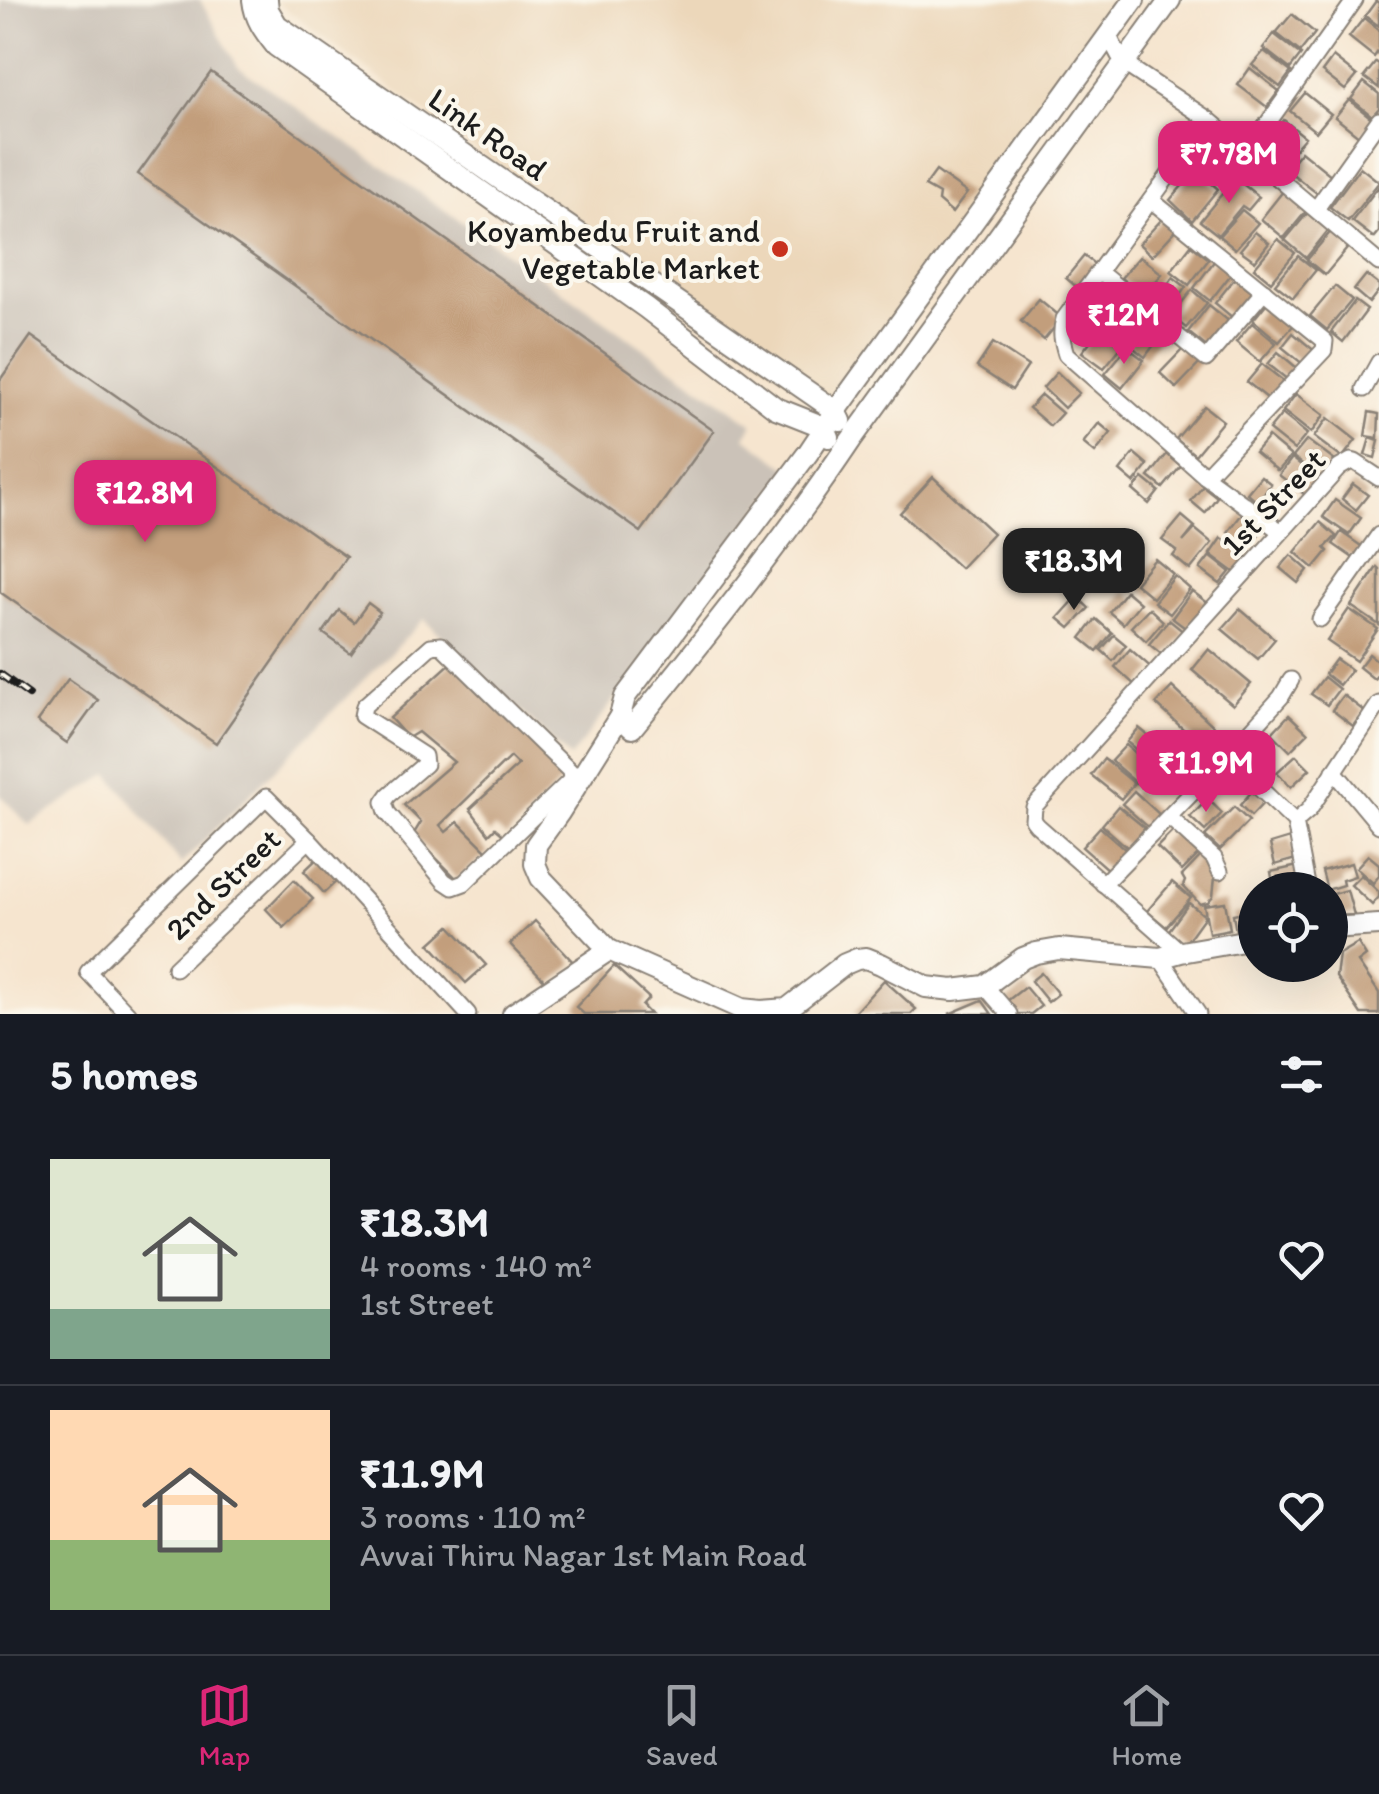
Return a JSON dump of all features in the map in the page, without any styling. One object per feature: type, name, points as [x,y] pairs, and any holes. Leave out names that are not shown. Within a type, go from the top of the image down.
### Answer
[{"type":"street","points":[[253,0],[254,13],[276,46],[646,308],[776,408],[830,419],[846,448]]},
{"type":"street","name":"Link Road","points":[[267,0],[277,25],[830,419]]},
{"type":"street","points":[[1134,0],[806,456],[625,697],[620,716],[553,809],[454,887],[444,881],[387,812],[384,802],[425,764],[424,756],[362,716],[364,706],[431,646],[441,644],[570,771],[570,780],[553,809],[536,845],[535,864],[540,878],[608,950],[742,1009],[790,1011],[845,964],[857,959],[882,964],[926,987],[953,990],[985,986],[1023,958],[1059,949],[1171,955],[1238,942]]},
{"type":"street","points":[[620,716],[632,728],[692,656],[822,484],[1170,0]]},
{"type":"street","points":[[1248,151],[1355,0]]},
{"type":"street","points":[[1108,35],[1124,64],[1185,102],[1248,151],[1379,263]]},
{"type":"street","points":[[1208,120],[1064,320],[1062,341],[1066,354],[1205,476],[1280,531]]},
{"type":"street","points":[[1316,209],[1379,121]]},
{"type":"street","points":[[1152,200],[1324,342],[1324,350],[1205,476]]},
{"type":"street","points":[[1099,272],[1206,359],[1264,291]]},
{"type":"street","points":[[1364,389],[1379,362]]},
{"type":"street","name":"1st Street","points":[[1198,1014],[1171,955],[1103,884],[1037,825],[1033,820],[1034,806],[1338,468],[1355,462],[1379,478]]},
{"type":"street","points":[[1320,619],[1379,534]]},
{"type":"street","points":[[1103,884],[1227,758],[1280,698],[1290,680]]},
{"type":"street","points":[[1295,822],[1309,810],[1379,704]]},
{"type":"street","points":[[1227,758],[1295,822],[1305,872]]},
{"type":"street","points":[[1334,772],[1379,825]]},
{"type":"street","points":[[128,1014],[88,972],[266,797],[468,1014]]},
{"type":"street","points":[[1169,817],[1214,858],[1220,871]]},
{"type":"street","name":"2nd Street","points":[[176,968],[309,840]]},
{"type":"street","points":[[499,850],[536,850]]},
{"type":"street","points":[[1348,927],[1379,925]]},
{"type":"street","points":[[513,1014],[608,950]]},
{"type":"street","points":[[985,986],[1009,1014]]},
{"type":"shaded area","points":[[0,0],[200,0],[238,67],[753,424],[745,437],[790,469],[570,758],[424,619],[181,864],[109,774],[29,825],[0,795]]},
{"type":"shaded area","name":"Koyambedu Fruit and Vegetable Market","points":[[274,0],[1131,0],[832,412]]},
{"type":"building","points":[[1376,1],[1379,3],[1379,26],[1365,16]]},
{"type":"building","points":[[1292,14],[1315,33],[1300,52],[1276,33]]},
{"type":"building","points":[[1364,18],[1379,30],[1379,50],[1374,57],[1349,37]]},
{"type":"building","points":[[1274,34],[1301,55],[1290,69],[1263,48]]},
{"type":"building","points":[[1264,51],[1291,72],[1280,87],[1252,65]]},
{"type":"building","points":[[1333,57],[1357,76],[1345,90],[1322,72]]},
{"type":"building","points":[[1376,62],[1379,64],[1379,88],[1364,77]]},
{"type":"building","points":[[1250,68],[1279,91],[1267,107],[1238,85]]},
{"type":"building","points":[[211,72],[714,431],[641,532],[138,174]]},
{"type":"building","points":[[1364,82],[1379,94],[1379,108],[1372,116],[1351,99]]},
{"type":"building","points":[[1305,93],[1331,114],[1316,132],[1290,111]]},
{"type":"building","points":[[1349,100],[1374,120],[1360,137],[1335,117]]},
{"type":"building","points":[[1284,120],[1305,137],[1284,162],[1263,146]]},
{"type":"building","points":[[1219,140],[1234,151],[1214,179],[1199,168]]},
{"type":"building","points":[[1301,151],[1332,176],[1318,194],[1286,169]]},
{"type":"building","points":[[1360,167],[1379,182],[1348,221],[1330,207]]},
{"type":"building","points":[[1196,170],[1218,189],[1192,221],[1170,200]]},
{"type":"building","points":[[936,171],[967,193],[952,213],[938,201],[939,194],[925,186]]},
{"type":"building","points":[[1235,178],[1259,197],[1248,210],[1242,206],[1218,235],[1200,221]]},
{"type":"building","points":[[1379,186],[1379,232],[1374,238],[1352,221]]},
{"type":"building","points":[[1284,190],[1308,209],[1284,238],[1261,219]]},
{"type":"building","points":[[1242,210],[1258,223],[1235,249],[1219,236]]},
{"type":"building","points":[[1310,210],[1331,227],[1306,258],[1285,240]]},
{"type":"building","points":[[1165,216],[1178,228],[1152,256],[1139,244]]},
{"type":"building","points":[[1333,229],[1351,244],[1325,275],[1307,260]]},
{"type":"building","points":[[1255,232],[1269,243],[1255,261],[1240,250]]},
{"type":"building","points":[[1278,239],[1295,253],[1271,282],[1254,268]]},
{"type":"building","points":[[1191,245],[1209,259],[1189,285],[1171,271]]},
{"type":"building","points":[[1084,256],[1097,266],[1079,289],[1066,278]]},
{"type":"building","points":[[1140,256],[1162,274],[1143,296],[1121,278]]},
{"type":"building","points":[[1298,256],[1316,270],[1293,298],[1275,284]]},
{"type":"building","points":[[1215,260],[1232,273],[1210,301],[1194,288]]},
{"type":"building","points":[[1366,275],[1379,285],[1369,303],[1354,290]]},
{"type":"building","points":[[1173,277],[1186,287],[1169,310],[1156,300]]},
{"type":"building","points":[[1235,278],[1253,292],[1233,318],[1215,303]]},
{"type":"building","points":[[1335,286],[1352,300],[1327,330],[1310,316]]},
{"type":"building","points":[[1114,289],[1140,315],[1124,331],[1099,305]]},
{"type":"building","points":[[1192,290],[1207,303],[1186,328],[1171,316]]},
{"type":"building","points":[[1271,298],[1298,320],[1279,342],[1253,320]]},
{"type":"building","points":[[1039,299],[1062,318],[1044,340],[1021,321]]},
{"type":"building","points":[[1355,301],[1367,310],[1343,342],[1331,332]]},
{"type":"building","points":[[1209,305],[1230,322],[1209,349],[1188,332]]},
{"type":"building","points":[[1150,317],[1166,329],[1145,357],[1129,344]]},
{"type":"building","points":[[1252,323],[1276,343],[1260,362],[1236,342]]},
{"type":"building","points":[[1100,329],[1122,346],[1104,368],[1082,352]]},
{"type":"building","points":[[1293,333],[1316,352],[1304,365],[1282,347]]},
{"type":"building","points":[[31,336],[346,557],[216,743],[0,592],[0,380]]},
{"type":"building","points":[[993,343],[1028,366],[1012,390],[977,367]]},
{"type":"building","points":[[1127,347],[1144,360],[1122,388],[1105,374]]},
{"type":"building","points":[[1185,347],[1201,362],[1176,388],[1160,373]]},
{"type":"building","points":[[1278,352],[1297,368],[1288,380],[1268,364]]},
{"type":"building","points":[[1262,364],[1287,384],[1272,402],[1247,382]]},
{"type":"building","points":[[1057,372],[1079,393],[1064,408],[1043,388]]},
{"type":"building","points":[[1296,394],[1324,415],[1311,433],[1283,411]]},
{"type":"building","points":[[1041,395],[1062,413],[1050,426],[1029,408]]},
{"type":"building","points":[[1204,406],[1223,421],[1195,455],[1176,439]]},
{"type":"building","points":[[1369,412],[1379,414],[1378,438],[1365,436]]},
{"type":"building","points":[[1282,414],[1307,434],[1294,450],[1269,430]]},
{"type":"building","points":[[1328,418],[1356,440],[1342,458],[1314,437]]},
{"type":"building","points":[[1099,423],[1111,433],[1095,453],[1083,443]]},
{"type":"building","points":[[1268,437],[1291,456],[1278,471],[1255,452]]},
{"type":"building","points":[[1370,438],[1379,441],[1375,458],[1365,455]]},
{"type":"building","points":[[1307,440],[1335,461],[1321,478],[1293,457]]},
{"type":"building","points":[[1134,453],[1148,465],[1134,483],[1120,471]]},
{"type":"building","points":[[1167,454],[1181,466],[1163,488],[1149,477]]},
{"type":"building","points":[[1292,458],[1320,480],[1308,497],[1279,475]]},
{"type":"building","points":[[1261,476],[1271,484],[1257,502],[1247,493]]},
{"type":"building","points":[[933,477],[993,533],[960,568],[900,513]]},
{"type":"building","points":[[1143,478],[1159,491],[1149,504],[1133,490]]},
{"type":"building","points":[[1353,484],[1368,495],[1356,510],[1342,499]]},
{"type":"building","points":[[1203,486],[1217,497],[1205,513],[1191,501]]},
{"type":"building","points":[[1335,500],[1361,518],[1349,535],[1323,517]]},
{"type":"building","points":[[1242,514],[1262,530],[1248,548],[1228,532]]},
{"type":"building","points":[[1182,516],[1195,527],[1183,542],[1195,529],[1212,543],[1190,570],[1173,556],[1177,551],[1162,540]]},
{"type":"building","points":[[1320,522],[1336,536],[1314,568],[1295,552]]},
{"type":"building","points":[[1341,532],[1364,548],[1356,560],[1333,544]]},
{"type":"building","points":[[1221,538],[1249,559],[1237,574],[1210,554]]},
{"type":"building","points":[[1291,555],[1308,570],[1298,583],[1280,568]]},
{"type":"building","points":[[1210,556],[1230,572],[1220,584],[1200,569]]},
{"type":"building","points":[[1155,559],[1173,574],[1153,598],[1135,583]]},
{"type":"building","points":[[1379,569],[1379,625],[1351,606]]},
{"type":"building","points":[[1175,576],[1190,589],[1170,614],[1154,602]]},
{"type":"building","points":[[1126,591],[1140,603],[1123,624],[1109,612]]},
{"type":"building","points":[[1192,591],[1209,604],[1188,630],[1172,618]]},
{"type":"building","points":[[1077,597],[1089,608],[1070,628],[1058,618]]},
{"type":"building","points":[[368,603],[380,612],[351,653],[323,633],[339,610],[354,622]]},
{"type":"building","points":[[1149,608],[1163,621],[1146,641],[1131,627]]},
{"type":"building","points":[[1240,609],[1275,639],[1258,659],[1222,629]]},
{"type":"building","points":[[1349,609],[1378,629],[1356,661],[1327,641]]},
{"type":"building","points":[[1096,619],[1112,633],[1097,651],[1081,638]]},
{"type":"building","points":[[1169,620],[1185,633],[1165,657],[1149,644]]},
{"type":"building","points":[[1114,635],[1126,645],[1113,661],[1101,650]]},
{"type":"building","points":[[1130,649],[1154,670],[1138,688],[1115,667]]},
{"type":"building","points":[[1209,649],[1251,684],[1233,705],[1192,670]]},
{"type":"building","points":[[1369,654],[1379,662],[1379,673],[1374,679],[1359,667]]},
{"type":"building","points":[[1336,659],[1351,670],[1339,685],[1325,674]]},
{"type":"building","points":[[453,661],[565,777],[506,837],[495,828],[489,834],[470,809],[518,765],[510,757],[440,825],[446,832],[458,822],[488,852],[457,879],[413,835],[421,822],[404,805],[454,762],[418,732],[408,738],[390,718]]},
{"type":"building","points":[[1324,677],[1339,689],[1327,705],[1311,694]]},
{"type":"building","points":[[68,679],[98,700],[67,743],[37,722]]},
{"type":"building","points":[[1172,687],[1219,731],[1203,748],[1208,753],[1196,766],[1180,752],[1193,738],[1156,704]]},
{"type":"building","points":[[1343,695],[1364,711],[1353,726],[1332,710]]},
{"type":"building","points":[[1289,715],[1308,733],[1290,751],[1272,733]]},
{"type":"building","points":[[1139,728],[1165,749],[1153,764],[1127,742]]},
{"type":"building","points":[[1126,745],[1151,766],[1136,783],[1111,761]]},
{"type":"building","points":[[1296,755],[1310,769],[1291,787],[1277,772]]},
{"type":"building","points":[[1104,759],[1134,783],[1121,799],[1091,775]]},
{"type":"building","points":[[1255,788],[1267,799],[1251,816],[1240,805]]},
{"type":"building","points":[[1134,791],[1159,814],[1148,827],[1122,804]]},
{"type":"building","points":[[1208,799],[1222,813],[1205,831],[1190,817]]},
{"type":"building","points":[[1118,806],[1145,828],[1128,848],[1102,825]]},
{"type":"building","points":[[1234,807],[1249,821],[1220,850],[1205,836]]},
{"type":"building","points":[[1100,827],[1126,850],[1108,870],[1082,847]]},
{"type":"building","points":[[1174,830],[1199,854],[1182,871],[1157,847]]},
{"type":"building","points":[[1290,838],[1296,859],[1275,865],[1270,844]]},
{"type":"building","points":[[322,854],[342,876],[324,893],[304,871]]},
{"type":"building","points":[[1203,854],[1216,868],[1213,896],[1200,904],[1183,886],[1182,876]]},
{"type":"building","points":[[1368,855],[1379,864],[1379,876],[1373,883],[1356,868]]},
{"type":"building","points":[[1351,863],[1355,876],[1348,878],[1348,872],[1322,871]]},
{"type":"building","points":[[1298,866],[1299,872],[1271,872]]},
{"type":"building","points":[[1361,875],[1379,892],[1372,905],[1351,885]]},
{"type":"building","points":[[294,880],[313,899],[284,928],[266,909]]},
{"type":"building","points":[[1172,882],[1191,898],[1166,927],[1147,911]]},
{"type":"building","points":[[1348,894],[1354,915],[1348,915]]},
{"type":"building","points":[[1225,902],[1230,929],[1209,933],[1204,905]]},
{"type":"building","points":[[1189,903],[1205,916],[1184,945],[1167,933]]},
{"type":"building","points":[[1238,913],[1238,932],[1236,932],[1233,914]]},
{"type":"building","points":[[535,921],[574,963],[550,986],[510,944]]},
{"type":"building","points":[[450,926],[486,965],[466,983],[430,944]]},
{"type":"building","points":[[1358,943],[1366,956],[1358,962],[1379,993],[1379,1014],[1361,1014],[1339,982],[1348,982],[1348,949]]},
{"type":"building","points":[[614,966],[649,998],[642,1006],[650,1014],[584,1014],[576,1007]]},
{"type":"building","points":[[1041,973],[1058,994],[1048,1002],[1031,981]]},
{"type":"building","points":[[884,980],[916,1009],[911,1014],[853,1014]]},
{"type":"building","points":[[1025,987],[1041,1006],[1031,1014],[1017,1014],[1007,1001]]},
{"type":"building","points":[[982,1000],[992,1014],[949,1014]]},
{"type":"railway","points":[[0,674],[29,695]]},
{"type":"place","name":"Koyambedu Fruit and Vegetable Market","points":[[780,249]]}]
